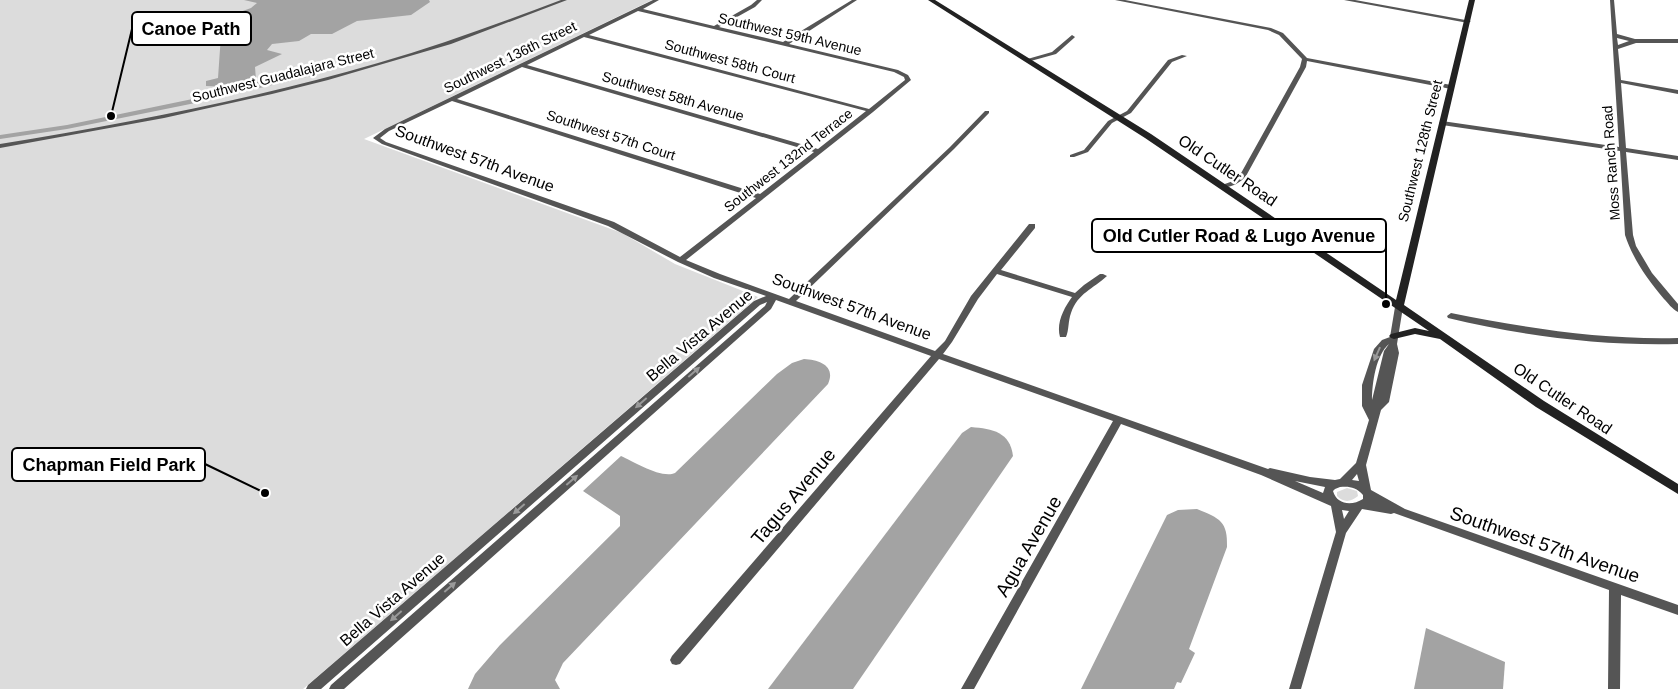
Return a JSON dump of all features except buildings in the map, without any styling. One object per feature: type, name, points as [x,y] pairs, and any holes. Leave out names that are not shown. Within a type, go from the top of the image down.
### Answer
[{"type":"main road","name":"Old Cutler Road","points":[[931,0],[1119,117],[1224,186],[1578,428],[1678,490]]},
{"type":"main road","name":"Southwest 128th Street","points":[[1399,307],[1472,0]]},
{"type":"main road","points":[[1394,340],[1415,331],[1446,338]]},
{"type":"street","name":"Southwest Guadalajara Street","points":[[0,146],[110,128],[303,86],[450,43],[565,0]]},
{"type":"street","name":"Southwest 136th Street","points":[[376,138],[387,130],[657,0]]},
{"type":"street","points":[[714,28],[760,0]]},
{"type":"street","points":[[783,44],[855,0]]},
{"type":"street","points":[[1117,0],[1273,30],[1284,37],[1305,59],[1451,87]]},
{"type":"street","points":[[1346,0],[1468,21]]},
{"type":"street","name":"Moss Ranch Road","points":[[1612,0],[1626,219],[1633,250],[1652,280],[1678,308]]},
{"type":"street","name":"Southwest 59th Avenue","points":[[637,9],[896,71],[907,77]]},
{"type":"street","points":[[1614,35],[1635,41],[1678,41]]},
{"type":"street","name":"Southwest 58th Court","points":[[583,36],[871,111]]},
{"type":"street","points":[[1028,60],[1054,53],[1072,37]]},
{"type":"street","points":[[1615,48],[1635,41]]},
{"type":"street","points":[[1072,156],[1086,151],[1110,122],[1129,112],[1170,61],[1184,56]]},
{"type":"street","points":[[1224,186],[1238,181],[1242,176],[1303,67],[1305,59]]},
{"type":"street","name":"Southwest 58th Avenue","points":[[521,65],[819,151]]},
{"type":"street","name":"Southwest 132nd Terrace","points":[[681,260],[905,84],[907,77]]},
{"type":"street","points":[[1617,81],[1678,92]]},
{"type":"street","name":"Southwest 57th Court","points":[[452,99],[761,197]]},
{"type":"street","points":[[791,301],[952,148],[987,112]]},
{"type":"street","points":[[1442,123],[1678,158]]},
{"type":"street","name":"Southwest 57th Avenue","points":[[376,138],[384,143],[617,226],[681,260],[774,296],[1265,472],[1345,507],[1360,506],[1401,512],[1678,610]]},
{"type":"street","name":"Tagus Avenue","points":[[676,660],[937,354],[957,329],[970,305],[1032,226]]},
{"type":"street","points":[[996,271],[1077,296]]},
{"type":"street","points":[[1063,335],[1064,316],[1077,296],[1091,283],[1103,276]]},
{"type":"street","name":"Bella Vista Avenue","points":[[312,689],[757,303],[774,296]]},
{"type":"street","name":"Bella Vista Avenue","points":[[335,689],[768,307],[774,296]]},
{"type":"street","name":"Southwest 128th Street","points":[[1366,491],[1361,464],[1377,409],[1384,402],[1395,353],[1394,340],[1399,307]]},
{"type":"street","points":[[1451,316],[1508,328],[1555,334],[1627,340],[1678,341]]},
{"type":"street","points":[[1374,420],[1367,406],[1367,385],[1378,349],[1384,342],[1394,340]]},
{"type":"street","name":"Agua Avenue","points":[[967,689],[1119,420]]},
{"type":"street","name":"Southwest 128th Street","points":[[1339,483],[1361,464]]},
{"type":"street","name":"Southwest 57th Avenue","points":[[1265,472],[1279,473],[1310,481],[1355,484],[1401,512]]},
{"type":"street","points":[[1339,483],[1328,491],[1334,502],[1341,532]]},
{"type":"street","points":[[1295,689],[1341,532],[1360,506],[1369,499],[1366,491]]},
{"type":"street","points":[[1614,689],[1615,587]]},
{"type":"shaded area","points":[[0,0],[652,0],[364,139],[622,233],[675,264],[758,297],[303,689],[0,689]]},
{"type":"shaded area","points":[[244,0],[429,0],[430,2],[411,15],[357,21],[332,34],[311,34],[299,41],[272,44],[267,50],[282,54],[255,67],[256,80],[326,69],[315,75],[204,101],[210,93],[230,87],[206,86],[206,81],[218,78],[221,35],[229,16],[251,8],[257,3]]},
{"type":"shaded area","points":[[804,359],[816,361],[828,368],[830,378],[828,384],[563,663],[555,680],[560,689],[468,689],[475,674],[500,645],[620,526],[620,516],[583,491],[621,456],[656,472],[663,474],[675,473],[777,374],[792,363]]},
{"type":"shaded area","points":[[971,427],[999,433],[1008,442],[1013,456],[853,689],[768,689],[962,433]]},
{"type":"shaded area","points":[[1347,488],[1357,491],[1358,496],[1348,501],[1342,500],[1337,496],[1337,492]]},
{"type":"shaded area","points":[[1197,509],[1212,515],[1221,522],[1226,532],[1227,547],[1189,649],[1195,653],[1181,683],[1177,682],[1174,689],[1081,689],[1167,515],[1178,510]]},
{"type":"shaded area","points":[[1426,628],[1505,662],[1503,689],[1414,689]]},
{"type":"waterway","points":[[0,137],[67,127],[207,98]]},
{"type":"place","name":"Canoe Path","points":[[111,116]]},
{"type":"place","name":"Old Cutler Road & Lugo Avenue","points":[[1386,304]]},
{"type":"place","name":"Chapman Field Park","points":[[265,493]]}]
